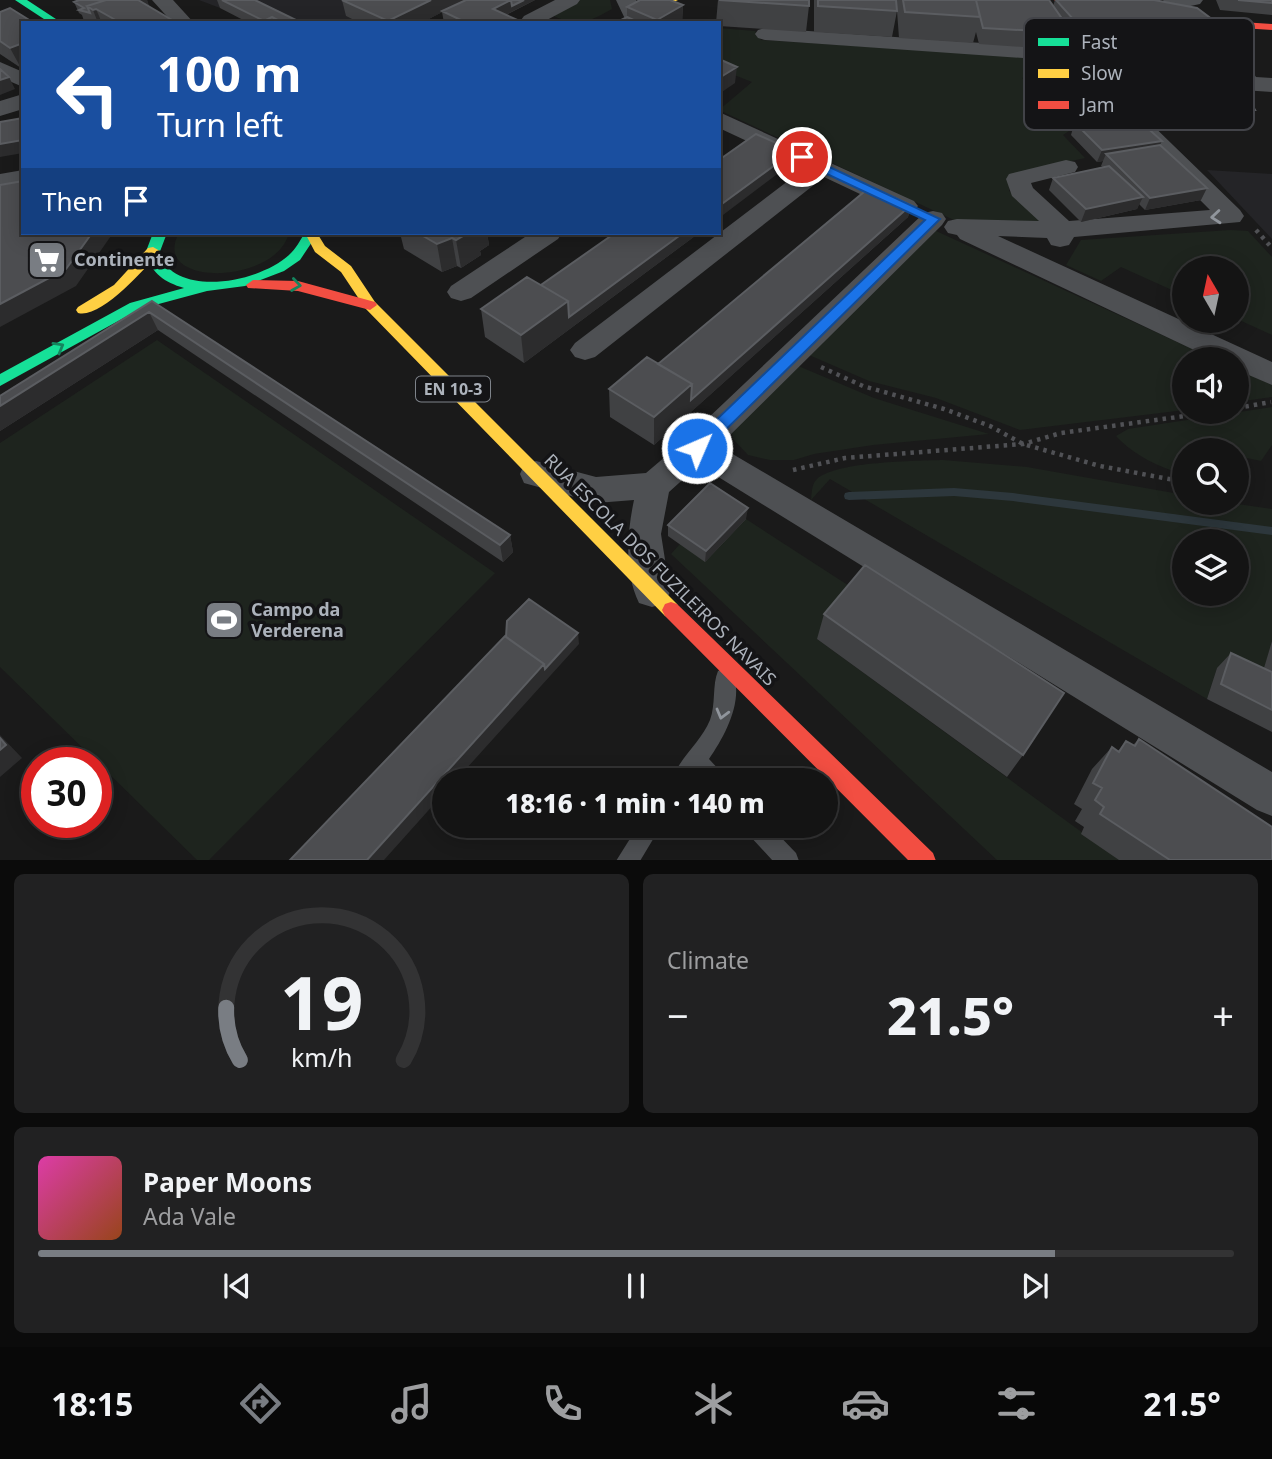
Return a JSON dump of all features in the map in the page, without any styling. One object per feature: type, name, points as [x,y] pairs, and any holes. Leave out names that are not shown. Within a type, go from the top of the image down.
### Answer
[{"type":"main road","points":[[627,13],[673,0]]},
{"type":"main road","points":[[1059,0],[1178,18]]},
{"type":"main road","points":[[1254,26],[1272,27]]},
{"type":"main road","points":[[67,320],[119,288],[153,251],[159,235]]},
{"type":"main road","points":[[228,287],[255,281],[276,272],[305,247],[310,235]]},
{"type":"main road","name":"RUA ESCOLA DOS FUZILEIROS NAVAIS","points":[[312,235],[320,249],[346,269],[370,305],[652,592],[925,860]]},
{"type":"main road","points":[[153,251],[156,265],[181,284],[202,288],[293,284],[370,305]]},
{"type":"main road","points":[[0,381],[127,310],[202,288]]},
{"type":"street","points":[[162,0],[182,21]]},
{"type":"street","points":[[533,21],[531,20],[570,0]]},
{"type":"street","points":[[1173,0],[1193,0]]},
{"type":"street","points":[[20,10],[49,18]]},
{"type":"street","points":[[765,34],[1024,52]]},
{"type":"street","points":[[0,68],[21,80]]},
{"type":"street","points":[[1254,84],[1272,85]]},
{"type":"street","points":[[0,109],[21,102]]},
{"type":"street","points":[[721,120],[1272,374]]},
{"type":"street","points":[[652,592],[644,534],[654,486],[697,448],[791,354],[945,223],[1063,230],[1231,216],[1146,130]]},
{"type":"street","points":[[584,350],[822,167]]},
{"type":"street","points":[[1063,230],[1021,191],[1018,179],[1066,167]]},
{"type":"street","points":[[0,180],[21,177]]},
{"type":"street","points":[[1049,270],[1063,230]]},
{"type":"street","points":[[461,292],[546,235]]},
{"type":"street","points":[[697,448],[1272,795]]},
{"type":"street","points":[[536,474],[596,490],[654,486]]},
{"type":"lane","points":[[446,21],[486,0]]},
{"type":"lane","points":[[690,768],[718,729],[727,696],[723,661]]},
{"type":"lane","points":[[696,760],[704,768]]},
{"type":"lane","points":[[627,860],[642,838]]},
{"type":"lane","points":[[768,838],[788,860]]},
{"type":"path","points":[[1256,230],[1272,248]]},
{"type":"path","points":[[791,354],[863,386],[944,409],[978,422],[1023,444],[1100,466],[1172,480]]},
{"type":"path","points":[[1249,406],[1272,402]]},
{"type":"path","points":[[750,481],[845,458],[1023,444],[1061,433],[1172,418]]},
{"type":"shaded area","points":[[199,0],[379,0],[346,16],[356,21],[278,21],[238,1],[220,8]]},
{"type":"shaded area","points":[[576,0],[610,0],[612,9],[588,21],[567,21],[549,14]]},
{"type":"shaded area","points":[[721,28],[755,31],[761,40],[1024,57],[1024,130],[1068,130],[1063,135],[1085,158],[1010,175],[1009,191],[1047,224],[956,221],[721,111],[752,82],[721,70]]},
{"type":"shaded area","points":[[1207,170],[1272,174],[1272,239]]},
{"type":"shaded area","points":[[934,230],[1188,347],[1172,347],[1172,412],[1020,430],[936,398],[869,381],[809,355]]},
{"type":"shaded area","points":[[1248,231],[1272,257],[1272,335],[1250,325],[1250,256],[1172,256],[1172,290],[1121,267],[1101,281],[1066,265],[1081,240]]},
{"type":"shaded area","points":[[179,235],[288,235],[279,250],[262,263],[240,271],[197,271],[182,263],[175,251]]},
{"type":"shaded area","name":"Campo da Verderena","points":[[157,340],[495,573],[209,860],[197,860],[112,777],[112,747],[82,747],[0,667],[0,443]]},
{"type":"shaded area","points":[[796,365],[874,398],[989,434],[873,445],[814,454],[794,460],[770,460],[748,455],[733,439],[731,429]]},
{"type":"shaded area","points":[[1249,374],[1272,385],[1272,397],[1249,400]]},
{"type":"shaded area","points":[[1272,407],[1272,445],[1261,461],[1249,458],[1249,438],[1172,438],[1172,470],[1148,460],[1116,436],[1128,429],[1172,422],[1249,424],[1249,411]]},
{"type":"shaded area","points":[[943,460],[1027,467],[1172,493],[1172,515],[1249,515],[1249,506],[1272,509],[1272,641],[1259,688],[1217,668],[1207,699],[830,479],[811,500],[815,481],[827,473],[859,465]]},
{"type":"shaded area","points":[[746,519],[857,591],[817,639],[1120,860],[997,860],[671,554],[680,544]]},
{"type":"building","points":[[106,0],[87,6],[90,13],[79,10],[84,8],[74,2]]},
{"type":"building","points":[[106,0],[138,0],[174,21],[117,21],[87,6]]},
{"type":"building","points":[[222,0],[255,0],[296,20],[279,21],[272,17],[264,21]]},
{"type":"building","points":[[342,0],[431,0],[388,21]]},
{"type":"building","points":[[466,0],[511,0],[493,9],[520,21],[463,21],[442,11]]},
{"type":"building","points":[[511,0],[524,0],[512,6]]},
{"type":"building","points":[[640,0],[670,0],[683,5],[657,20],[627,7]]},
{"type":"building","points":[[719,0],[809,0],[809,6]]},
{"type":"building","points":[[818,0],[896,0],[897,11],[818,6]]},
{"type":"building","points":[[903,0],[976,0],[980,17],[905,12]]},
{"type":"building","points":[[976,0],[1049,0],[1062,18],[1024,18],[1024,30],[983,28]]},
{"type":"building","points":[[1056,0],[1154,0],[1197,8],[1210,18],[1072,18]]},
{"type":"building","points":[[1238,0],[1272,0],[1272,3]]},
{"type":"building","points":[[10,8],[31,21],[21,21],[21,44],[10,48],[0,41],[0,12]]},
{"type":"building","points":[[272,17],[279,21],[264,21]]},
{"type":"building","points":[[627,17],[636,21],[619,21]]},
{"type":"building","points":[[721,60],[737,67],[721,77]]},
{"type":"building","points":[[0,69],[9,77],[0,80]]},
{"type":"building","points":[[21,118],[21,140],[0,144],[0,122]]},
{"type":"building","points":[[1082,130],[1150,130],[1162,141],[1102,150]]},
{"type":"building","points":[[756,134],[794,151],[721,205],[721,159]]},
{"type":"building","points":[[1160,145],[1207,188],[1150,198],[1106,154]]},
{"type":"building","points":[[1109,166],[1143,197],[1086,209],[1053,178]]},
{"type":"building","name":"Continente","points":[[21,181],[21,235],[91,235],[66,269],[0,304],[0,185]]},
{"type":"building","points":[[870,187],[911,205],[691,400],[692,384],[658,364]]},
{"type":"building","points":[[421,235],[465,235],[456,240],[452,238],[437,244]]},
{"type":"building","points":[[612,235],[680,235],[569,317],[568,301],[541,285]]},
{"type":"building","points":[[527,277],[568,301],[521,335],[481,309]]},
{"type":"building","points":[[152,301],[510,535],[500,545],[149,312],[0,406],[0,396]]},
{"type":"building","points":[[647,357],[692,384],[654,417],[609,389]]},
{"type":"building","points":[[710,483],[748,508],[706,551],[668,525]]},
{"type":"building","points":[[865,565],[1064,693],[1023,755],[824,614]]},
{"type":"building","points":[[529,599],[578,633],[545,669],[544,664],[506,637],[507,621]]},
{"type":"building","points":[[505,636],[544,664],[450,768],[432,768],[432,788],[367,860],[290,860]]},
{"type":"building","points":[[1231,653],[1272,672],[1272,710],[1221,684]]},
{"type":"building","points":[[0,738],[6,745],[0,750]]},
{"type":"building","points":[[1139,739],[1272,827],[1272,860],[1170,860],[1100,814],[1104,807],[1095,800],[1102,788],[1093,783],[1112,747],[1119,752],[1126,741],[1135,746]]},
{"type":"waterway","points":[[849,496],[954,492],[1013,497],[1272,531]]},
{"type":"traffic: fast","points":[[20,0],[54,21]]},
{"type":"traffic: fast","points":[[159,235],[152,254],[159,269],[171,279],[187,285],[205,286],[245,281],[280,268],[295,257],[310,235]]},
{"type":"traffic: fast","points":[[0,381],[135,306],[202,288]]},
{"type":"traffic: slow","points":[[626,21],[657,4],[673,0]]},
{"type":"traffic: slow","points":[[312,235],[320,249],[346,269],[370,305],[671,610]]},
{"type":"traffic: slow","points":[[83,310],[119,288],[153,251]]},
{"type":"traffic: jam","points":[[1059,0],[1178,18]]},
{"type":"traffic: jam","points":[[1254,26],[1272,27]]},
{"type":"traffic: jam","points":[[253,285],[298,286],[370,305]]},
{"type":"traffic: jam","points":[[671,610],[924,860]]},
{"type":"place","name":"Continente","points":[[47,260]]},
{"type":"place","name":"Campo da Verderena","points":[[224,620]]},
{"type":"route","points":[[697,448],[933,219],[802,157]]}]
